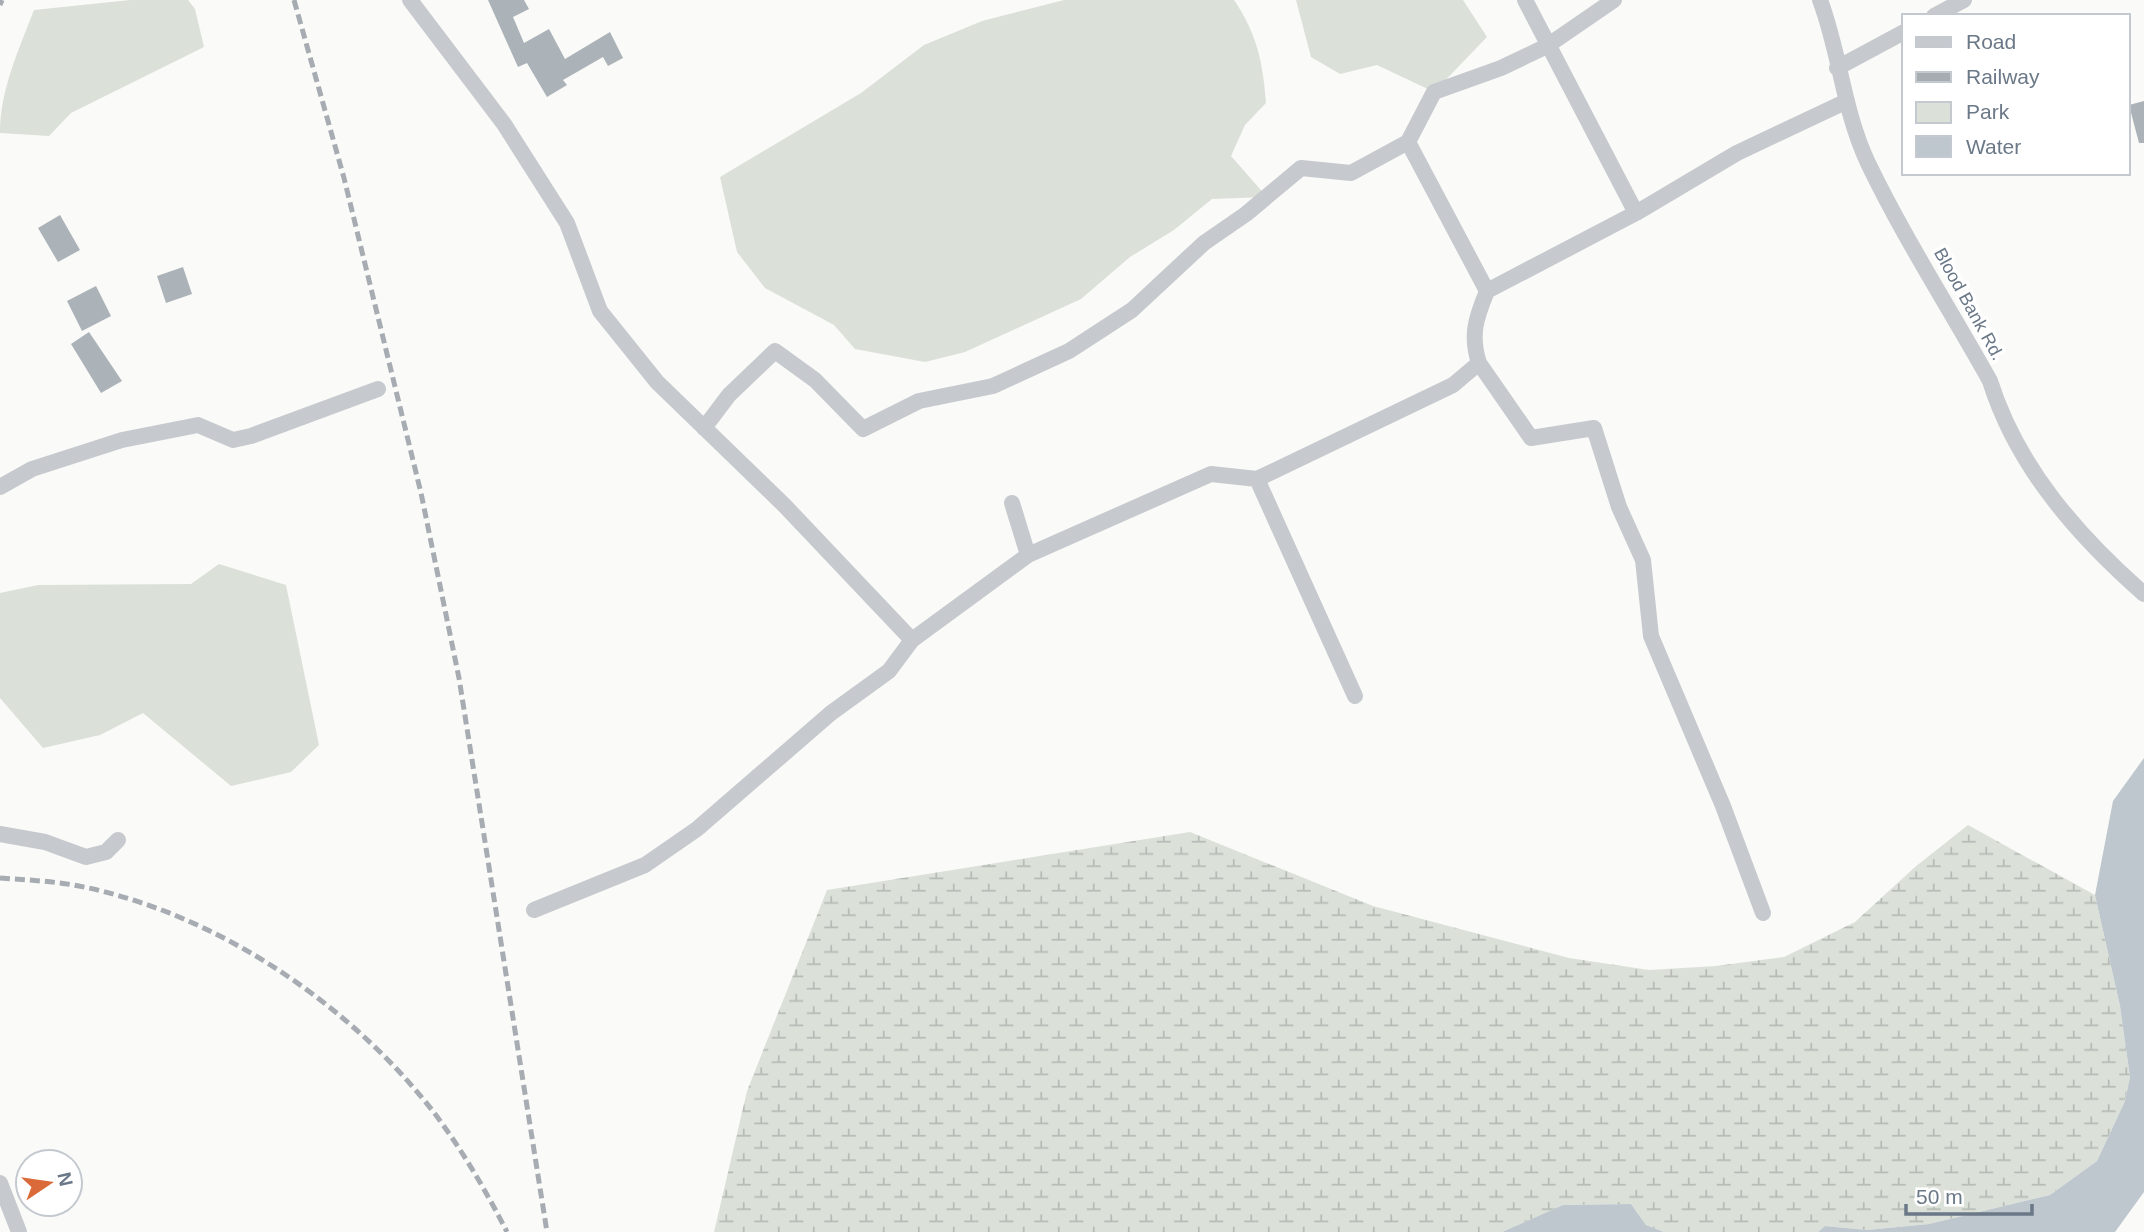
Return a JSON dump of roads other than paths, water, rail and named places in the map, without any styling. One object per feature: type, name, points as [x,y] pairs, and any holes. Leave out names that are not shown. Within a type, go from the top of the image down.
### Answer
[{"type":"street","points":[[410,0],[504,124],[567,223],[600,311],[657,382],[785,506],[912,640]]},
{"type":"street","points":[[1525,0],[1636,213]]},
{"type":"street","points":[[704,428],[729,395],[775,351],[815,380],[863,429],[919,401],[993,386],[1069,351],[1132,310],[1204,243],[1246,214],[1301,168],[1351,173],[1408,142],[1434,92],[1501,68],[1547,46],[1614,0]]},
{"type":"street","name":"Blood Bank Rd.","points":[[1820,0],[1831,28],[1845,102],[1868,162],[1990,381],[1999,408],[2025,456],[2077,531],[2144,594]]},
{"type":"street","points":[[1938,14],[1964,0]]},
{"type":"street","points":[[1837,68],[1902,33]]},
{"type":"street","points":[[1763,913],[1723,806],[1651,636],[1643,560],[1619,507],[1594,428],[1531,438],[1479,363],[1473,343],[1474,324],[1487,291],[1636,213],[1737,153],[1845,102]]},
{"type":"street","points":[[1408,142],[1487,291]]},
{"type":"street","points":[[534,910],[645,864],[698,829],[831,713],[889,671],[912,640],[1028,555],[1210,474],[1257,479],[1453,385],[1479,363]]},
{"type":"street","points":[[0,487],[32,469],[122,440],[198,425],[233,440],[251,436],[377,389]]},
{"type":"street","points":[[1257,479],[1355,696]]},
{"type":"street","points":[[1012,503],[1028,555]]},
{"type":"street","points":[[0,834],[45,842],[86,857],[106,852],[118,841]]},
{"type":"street","points":[[0,1183],[19,1232]]},
{"type":"water","points":[[2144,758],[2144,1192],[2115,1232],[1818,1232],[1825,1226],[1867,1230],[1929,1224],[2050,1195],[2097,1161],[2125,1101],[2130,1077],[2120,1006],[2095,895],[2113,801]]},
{"type":"water","points":[[1631,1204],[1646,1225],[1664,1232],[1502,1232],[1563,1205]]},
{"type":"railway","points":[[0,5],[2,0]]},
{"type":"railway","points":[[294,0],[344,178],[421,493],[459,678],[547,1232]]},
{"type":"railway","points":[[0,878],[69,884],[130,899],[180,917],[228,940],[275,968],[319,999],[360,1033],[398,1070],[453,1139],[507,1232]]}]
